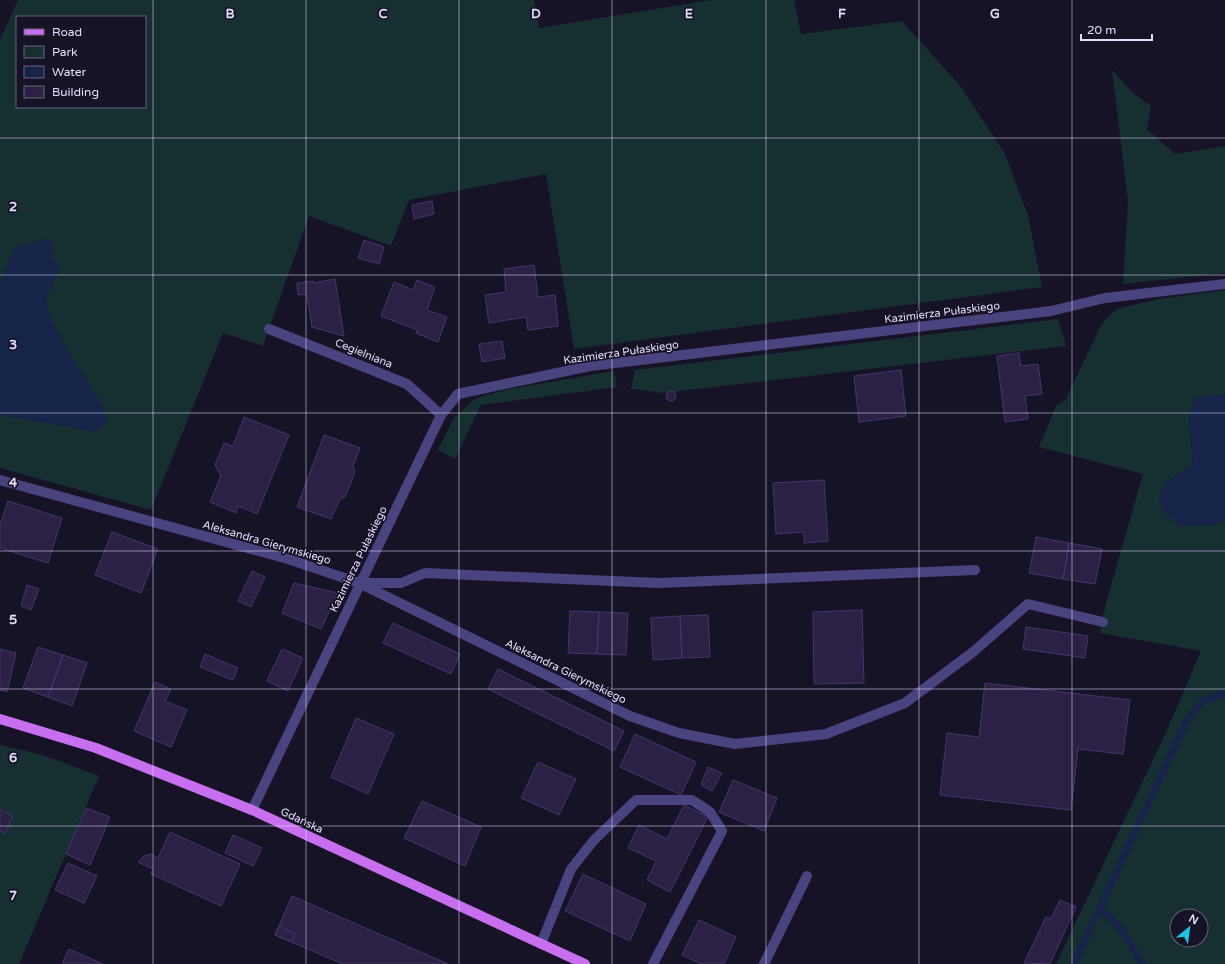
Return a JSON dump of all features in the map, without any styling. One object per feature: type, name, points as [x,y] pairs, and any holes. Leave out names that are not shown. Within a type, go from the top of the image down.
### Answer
[{"type":"main road","name":"Gdańska","points":[[0,719],[96,748],[252,810],[585,964]]},
{"type":"street","name":"Kazimierza Pułaskiego","points":[[252,810],[359,583],[441,415],[458,394],[590,366],[1051,311],[1105,298],[1225,284]]},
{"type":"street","name":"Cegielniana","points":[[269,329],[407,384],[441,415]]},
{"type":"street","name":"Aleksandra Gierymskiego","points":[[0,480],[288,559],[359,583],[630,716],[679,733],[735,744],[826,734],[905,702],[973,652],[1028,604],[1103,622]]},
{"type":"street","points":[[359,583],[401,583],[425,573],[659,583],[975,570]]},
{"type":"street","points":[[541,944],[572,869],[594,840],[636,800],[692,800],[710,812],[722,831],[653,964]]},
{"type":"street","points":[[764,964],[807,876]]},
{"type":"green space","points":[[18,0],[534,0],[539,28],[711,0],[794,0],[801,34],[902,21],[962,88],[1005,154],[1028,215],[1042,287],[574,349],[546,174],[409,200],[391,246],[309,216],[263,346],[223,333],[151,510],[0,468],[0,40]]},
{"type":"green space","points":[[1112,70],[1133,93],[1151,106],[1147,129],[1175,154],[1225,146],[1225,273],[1123,284],[1128,201]]},
{"type":"green space","points":[[1225,290],[1225,395],[1189,416],[1193,465],[1165,483],[1211,525],[1225,521],[1225,964],[1056,964],[1168,728],[1201,651],[1100,633],[1106,603],[1143,474],[1039,447],[1056,406],[1066,399],[1101,325],[1116,309],[1159,299]]},
{"type":"green space","points":[[1058,319],[1066,346],[664,393],[631,389],[635,370]]},
{"type":"green space","points":[[614,371],[617,387],[481,405],[455,459],[438,450],[454,418],[476,398],[509,389]]},
{"type":"green space","points":[[0,745],[43,755],[99,776],[19,964],[0,964]]},
{"type":"water","points":[[44,239],[54,243],[52,259],[60,265],[47,297],[49,310],[61,337],[79,369],[103,406],[107,422],[96,432],[0,415],[0,282],[15,248]]},
{"type":"water","points":[[1225,395],[1225,521],[1211,525],[1180,526],[1166,515],[1159,499],[1165,483],[1193,465],[1189,416],[1196,397]]},
{"type":"building","points":[[432,201],[434,214],[414,219],[412,205]]},
{"type":"building","points":[[364,240],[384,247],[379,264],[358,258]]},
{"type":"building","points":[[534,265],[538,297],[555,295],[558,326],[528,330],[526,317],[489,323],[485,295],[506,292],[504,269]]},
{"type":"building","points":[[335,279],[344,336],[312,327],[307,294],[298,295],[297,283],[313,281],[313,283]]},
{"type":"building","points":[[417,280],[435,287],[427,310],[447,317],[438,342],[416,333],[417,330],[381,316],[394,282],[413,290]]},
{"type":"building","points":[[502,341],[505,358],[482,362],[479,344]]},
{"type":"building","points":[[1019,353],[1021,366],[1038,364],[1042,394],[1025,396],[1028,419],[1005,422],[997,356]]},
{"type":"building","points":[[901,370],[906,416],[859,422],[854,376]]},
{"type":"building","points":[[669,391],[673,391],[675,392],[675,400],[669,401],[666,398],[666,394]]},
{"type":"building","points":[[244,417],[289,435],[257,514],[238,506],[236,513],[210,502],[221,476],[215,465],[224,443],[233,446]]},
{"type":"building","points":[[324,435],[360,448],[353,466],[355,472],[345,497],[340,499],[331,519],[297,507]]},
{"type":"building","points":[[824,480],[828,541],[804,543],[804,532],[776,534],[773,483]]},
{"type":"building","points":[[8,501],[62,518],[48,563],[0,548],[0,525]]},
{"type":"building","points":[[112,532],[158,549],[141,593],[95,575]]},
{"type":"building","points":[[1036,537],[1069,543],[1063,579],[1029,573]]},
{"type":"building","points":[[1069,543],[1102,549],[1095,584],[1063,579]]},
{"type":"building","points":[[252,571],[265,577],[251,607],[238,601]]},
{"type":"building","points":[[294,583],[338,593],[321,629],[282,613]]},
{"type":"building","points":[[27,585],[39,589],[31,610],[21,606]]},
{"type":"building","points":[[862,610],[864,683],[814,684],[813,612]]},
{"type":"building","points":[[570,611],[599,612],[597,654],[568,653]]},
{"type":"building","points":[[599,612],[628,613],[626,655],[597,654]]},
{"type":"building","points":[[708,615],[710,657],[682,658],[680,616]]},
{"type":"building","points":[[680,616],[682,658],[653,660],[651,618]]},
{"type":"building","points":[[393,623],[460,654],[451,674],[383,643]]},
{"type":"building","points":[[1026,627],[1088,636],[1085,658],[1023,649]]},
{"type":"building","points":[[38,647],[63,655],[48,697],[23,688]]},
{"type":"building","points":[[0,649],[16,653],[7,692],[0,690]]},
{"type":"building","points":[[282,649],[303,658],[288,691],[267,681]]},
{"type":"building","points":[[205,654],[238,668],[233,680],[200,667]]},
{"type":"building","points":[[63,655],[87,663],[72,706],[48,697]]},
{"type":"building","points":[[498,669],[624,731],[614,751],[488,689]]},
{"type":"building","points":[[155,682],[171,689],[165,701],[187,710],[171,747],[134,731]]},
{"type":"building","points":[[985,683],[1130,700],[1123,754],[1078,749],[1071,810],[940,795],[947,733],[979,737]]},
{"type":"building","points":[[356,718],[394,734],[368,794],[331,777]]},
{"type":"building","points":[[635,734],[696,762],[681,795],[620,767]]},
{"type":"building","points":[[538,762],[576,779],[559,815],[521,798]]},
{"type":"building","points":[[708,767],[722,773],[712,791],[701,785]]},
{"type":"building","points":[[733,780],[777,798],[764,831],[719,812]]},
{"type":"building","points":[[422,801],[481,827],[465,866],[404,838]]},
{"type":"building","points":[[684,805],[708,817],[670,892],[647,880],[656,861],[628,848],[639,825],[667,839]]},
{"type":"building","points":[[86,808],[110,817],[90,865],[66,854]]},
{"type":"building","points":[[0,809],[13,816],[5,833],[0,831]]},
{"type":"building","points":[[170,832],[240,864],[221,906],[151,874],[153,869],[138,862],[144,856],[151,854],[158,858]]},
{"type":"building","points":[[233,835],[262,848],[253,866],[225,853]]},
{"type":"building","points":[[68,863],[97,876],[84,903],[55,890]]},
{"type":"building","points":[[583,874],[646,904],[630,941],[565,911]]},
{"type":"building","points":[[292,896],[448,964],[343,964],[275,935]]},
{"type":"building","points":[[1060,900],[1076,907],[1050,964],[1024,963],[1046,917],[1051,919]]},
{"type":"building","points":[[699,920],[736,937],[724,964],[701,964],[682,955]]},
{"type":"building","points":[[279,926],[295,934],[292,942],[275,935]]},
{"type":"building","points":[[69,949],[103,964],[62,964]]},
{"type":"waterway","points":[[1074,964],[1186,722],[1204,700],[1225,694]]},
{"type":"waterway","points":[[1099,909],[1119,926],[1142,964]]}]
